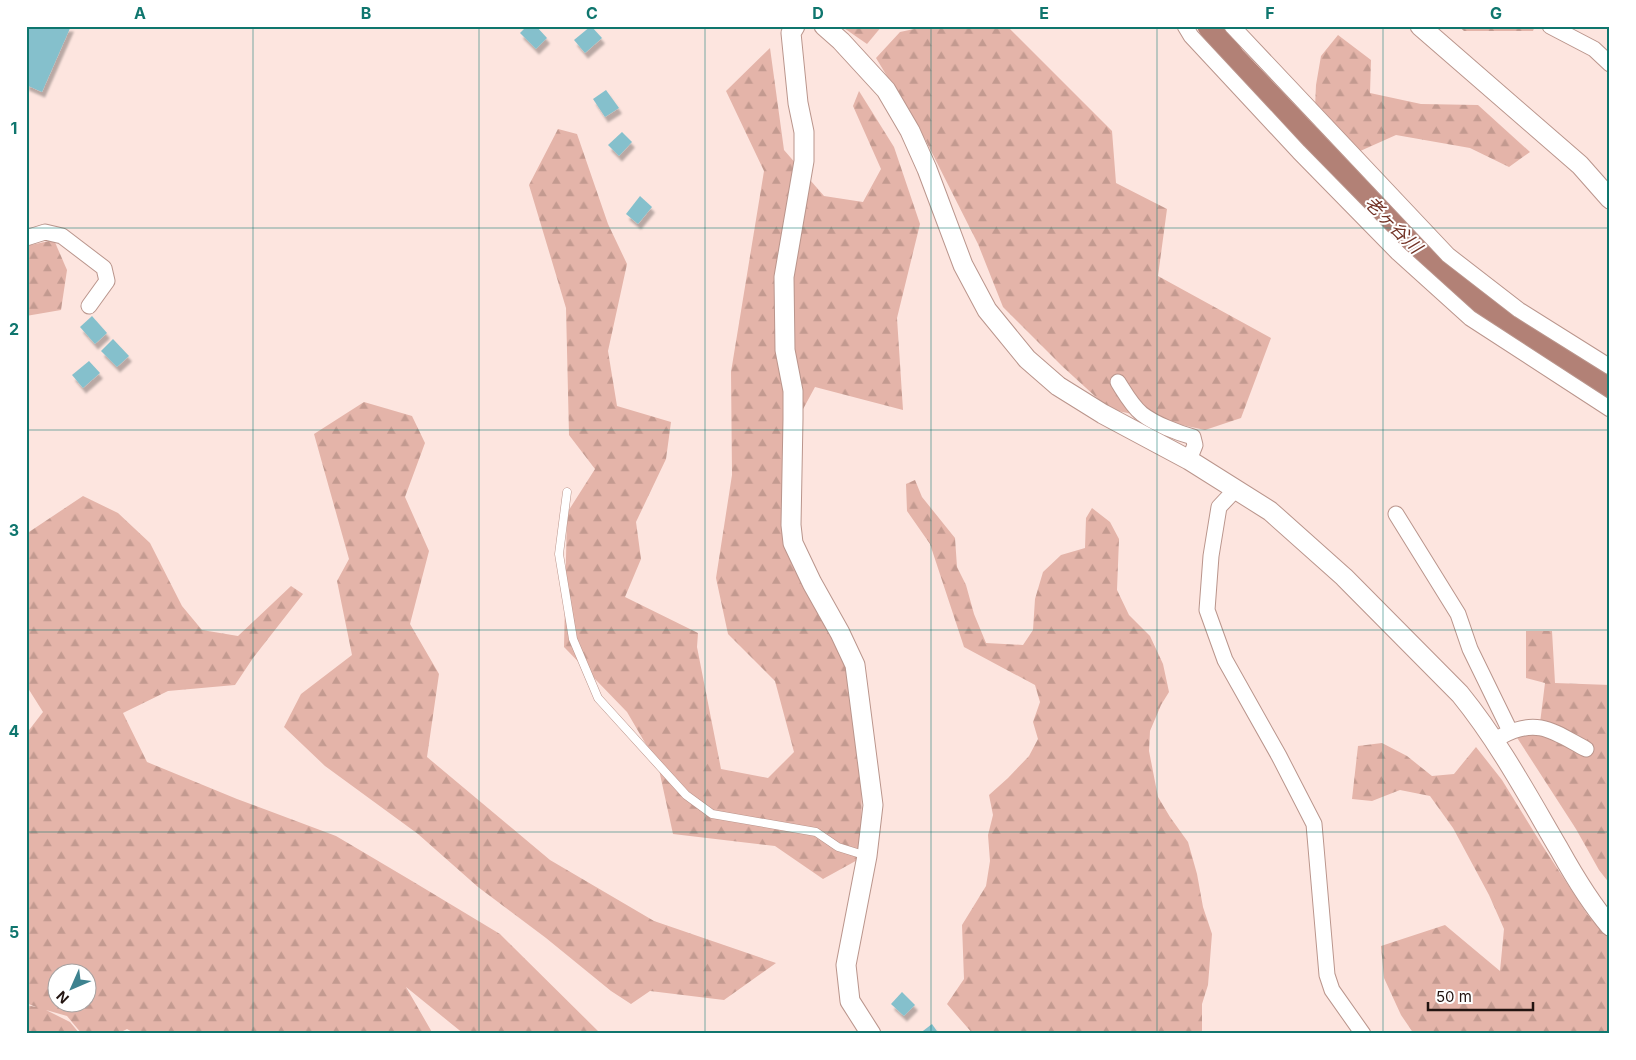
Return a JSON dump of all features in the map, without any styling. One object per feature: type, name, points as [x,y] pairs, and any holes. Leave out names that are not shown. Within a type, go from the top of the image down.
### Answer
[{"type":"street","points":[[795,26],[791,33],[798,103],[804,132],[804,161],[784,277],[785,350],[793,391],[794,419],[791,524],[793,543],[855,665],[873,805],[867,856],[846,965],[850,1002],[871,1034]]},
{"type":"street","points":[[824,26],[841,41],[886,90],[910,131],[927,169],[963,265],[987,310],[1027,358],[1058,386],[1103,414],[1189,460],[1270,511],[1344,577],[1460,694],[1476,714],[1502,736]]},
{"type":"street","points":[[1185,26],[1191,36],[1299,152],[1398,253],[1470,318],[1610,409]]},
{"type":"street","points":[[1232,26],[1448,255],[1519,310],[1610,367]]},
{"type":"street","points":[[1420,26],[1580,165],[1610,199]]},
{"type":"street","points":[[1550,26],[1594,49],[1610,64]]},
{"type":"street","points":[[26,238],[45,232],[62,236],[104,268],[107,280],[89,306]]},
{"type":"street","points":[[1118,382],[1142,414],[1178,433],[1193,437],[1195,445],[1189,460]]},
{"type":"street","points":[[1236,489],[1219,507],[1211,556],[1207,610],[1229,668],[1279,756],[1314,824],[1327,974],[1332,990],[1363,1034]]},
{"type":"street","points":[[1396,514],[1458,614],[1502,736],[1579,884],[1610,926]]},
{"type":"street","points":[[1502,736],[1524,727],[1535,726],[1549,729],[1586,749]]},
{"type":"lane","points":[[567,492],[559,554],[573,639],[598,698],[686,795],[712,814],[816,832],[838,846],[867,856]]},
{"type":"green space","points":[[841,26],[882,26],[867,44]]},
{"type":"green space","points":[[928,26],[1007,26],[1112,131],[1116,183],[1167,209],[1158,276],[1271,338],[1241,418],[1205,430],[1109,409],[1062,366],[1003,307],[978,244],[925,139],[876,58],[900,32]]},
{"type":"green space","points":[[1458,26],[1535,26],[1533,31],[1464,31]]},
{"type":"green space","points":[[1338,35],[1371,60],[1370,93],[1421,104],[1478,105],[1530,152],[1509,167],[1470,148],[1396,135],[1358,152],[1315,108],[1316,85],[1321,56]]},
{"type":"green space","points":[[770,48],[784,150],[824,196],[863,202],[881,169],[853,106],[859,91],[894,147],[920,224],[897,318],[903,410],[815,387],[795,424],[786,540],[852,665],[862,771],[861,858],[823,879],[775,846],[673,834],[658,765],[627,712],[564,647],[567,513],[595,469],[569,435],[566,308],[529,185],[558,129],[577,134],[608,224],[627,264],[608,351],[617,406],[671,422],[666,459],[636,522],[641,559],[625,597],[698,633],[697,647],[721,769],[768,778],[794,752],[775,681],[728,634],[716,578],[732,475],[731,372],[764,171],[726,91]]},
{"type":"green space","points":[[54,240],[67,270],[61,310],[26,316],[26,246]]},
{"type":"green space","points":[[364,402],[412,416],[425,443],[405,497],[429,551],[410,624],[439,674],[427,757],[550,860],[654,921],[776,963],[724,1000],[650,991],[631,1004],[611,991],[546,938],[478,887],[418,834],[325,766],[284,727],[301,694],[352,655],[337,581],[349,559],[314,434]]},
{"type":"green space","points":[[915,480],[922,497],[955,538],[957,567],[966,585],[974,614],[986,643],[1023,645],[1033,630],[1035,599],[1043,572],[1061,555],[1085,548],[1086,518],[1092,508],[1110,522],[1119,539],[1117,590],[1129,615],[1150,636],[1163,664],[1169,692],[1150,731],[1149,751],[1158,797],[1188,842],[1197,874],[1203,907],[1212,934],[1208,985],[1202,1004],[1202,1034],[973,1034],[947,1004],[964,979],[962,925],[986,886],[990,861],[988,835],[993,815],[989,795],[1029,756],[1038,739],[1033,722],[1040,702],[1035,685],[964,647],[930,544],[907,511],[906,484]]},
{"type":"green space","points":[[83,496],[118,513],[150,543],[182,606],[202,630],[238,636],[291,586],[303,594],[253,658],[235,685],[168,691],[123,713],[147,762],[237,799],[336,836],[412,881],[500,934],[601,1034],[464,1034],[406,987],[433,1034],[136,1034],[127,1029],[117,1034],[82,1034],[67,1016],[53,1012],[98,1012],[98,962],[48,962],[48,1011],[46,1010],[70,1022],[80,1034],[26,1034],[26,1005],[36,1007],[26,1003],[26,734],[43,712],[26,685],[26,534]]},
{"type":"green space","points":[[1526,631],[1552,631],[1555,683],[1610,685],[1610,884],[1599,870],[1576,829],[1514,733],[1539,731],[1545,683],[1526,678]]},
{"type":"green space","points":[[1382,743],[1407,756],[1432,776],[1454,774],[1476,747],[1502,780],[1587,914],[1610,939],[1610,1034],[1414,1034],[1401,1015],[1384,978],[1381,946],[1445,925],[1500,971],[1504,929],[1489,895],[1453,828],[1430,796],[1400,790],[1372,801],[1352,799],[1358,746]]},
{"type":"building","points":[[26,26],[71,26],[42,92],[26,85]]},
{"type":"building","points":[[527,26],[536,26],[547,38],[536,49],[520,33]]},
{"type":"building","points":[[591,26],[602,38],[585,53],[574,40]]},
{"type":"building","points":[[606,90],[619,108],[605,117],[593,99]]},
{"type":"building","points":[[622,132],[632,142],[619,156],[608,145]]},
{"type":"building","points":[[640,196],[652,207],[638,224],[626,214]]},
{"type":"building","points":[[92,316],[107,333],[95,344],[80,327]]},
{"type":"building","points":[[113,339],[129,356],[117,367],[101,351]]},
{"type":"building","points":[[89,361],[100,373],[83,388],[72,375]]},
{"type":"building","points":[[902,992],[915,1005],[904,1016],[891,1004]]},
{"type":"building","points":[[932,1024],[939,1034],[919,1034]]},
{"type":"waterway","name":"老ヶ谷川","points":[[1210,26],[1233,58],[1411,245],[1491,312],[1610,388]]}]
